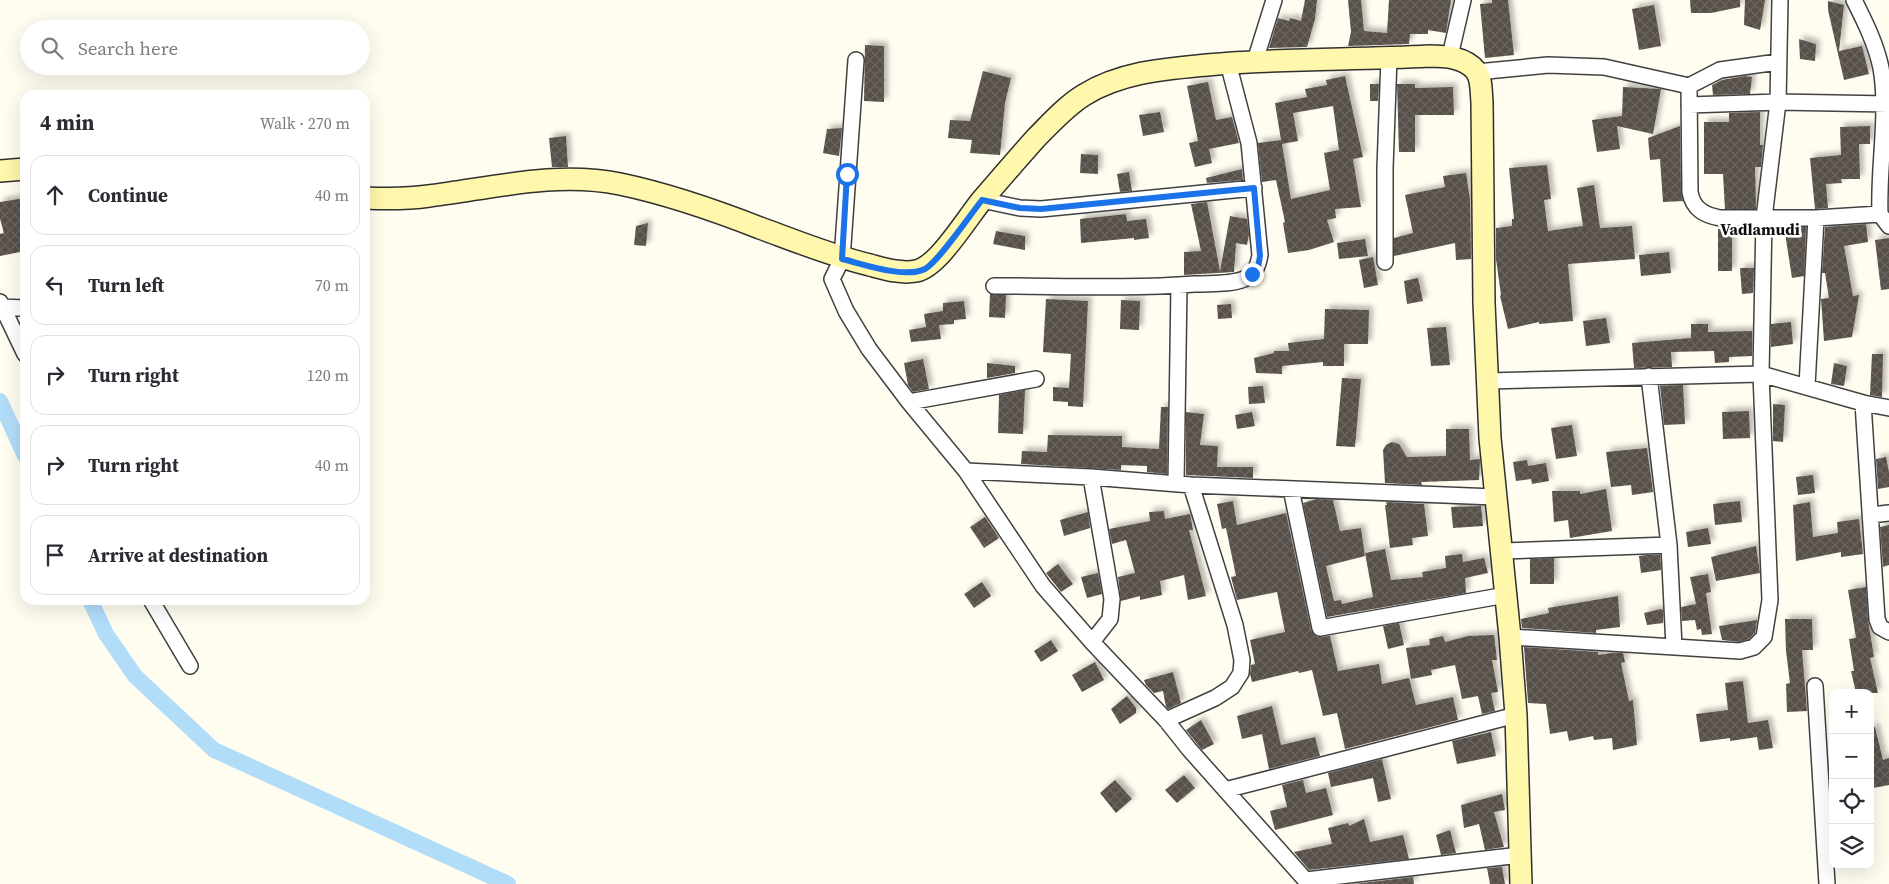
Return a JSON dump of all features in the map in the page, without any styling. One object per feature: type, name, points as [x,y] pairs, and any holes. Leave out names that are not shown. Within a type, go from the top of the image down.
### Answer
[{"type":"main road","points":[[370,198],[399,199],[427,196],[545,179],[584,179],[618,183],[674,197],[842,259],[901,272],[914,272],[925,268],[936,259],[982,200],[1058,116],[1083,95],[1115,80],[1141,73],[1255,61],[1450,56],[1466,64],[1477,72],[1482,102],[1482,220],[1487,381],[1495,497],[1502,551],[1516,715],[1521,884]]},
{"type":"main road","points":[[0,171],[20,169]]},
{"type":"street","points":[[1255,61],[1274,0]]},
{"type":"street","points":[[1450,56],[1463,0]]},
{"type":"street","points":[[1510,637],[1740,651],[1754,647],[1764,637],[1770,600],[1761,374],[1764,218],[1778,102],[1780,0]]},
{"type":"street","points":[[1689,86],[1690,192],[1692,202],[1697,209],[1708,215],[1720,218],[1885,220],[1886,104],[1881,69],[1876,51],[1854,0]]},
{"type":"street","points":[[1385,262],[1385,168],[1389,58]]},
{"type":"street","points":[[856,60],[842,259],[832,279],[846,311],[869,348],[909,402],[966,471],[1043,586],[1092,642],[1166,720],[1307,882],[1520,855]]},
{"type":"street","points":[[1477,72],[1548,64],[1604,67],[1689,86],[1720,70],[1778,62]]},
{"type":"street","points":[[994,286],[1180,286],[1233,282],[1244,279],[1252,274],[1258,267],[1260,256],[1249,143],[1228,63]]},
{"type":"street","points":[[1689,105],[1778,102],[1886,104]]},
{"type":"street","points":[[982,200],[1020,208],[1041,209],[1254,188]]},
{"type":"street","points":[[1807,386],[1816,218]]},
{"type":"street","points":[[1166,720],[1215,698],[1232,687],[1241,673],[1242,653],[1235,625],[1184,485],[1180,286]]},
{"type":"street","points":[[1,305],[20,307]]},
{"type":"street","points":[[1,305],[20,344]]},
{"type":"street","points":[[1487,381],[1761,374],[1889,408]]},
{"type":"street","points":[[1649,376],[1669,544],[1674,647]]},
{"type":"street","points":[[909,402],[1036,380]]},
{"type":"street","points":[[1863,402],[1877,618],[1880,627],[1889,632]]},
{"type":"street","points":[[966,471],[1091,477],[1184,485],[1495,497]]},
{"type":"street","points":[[1091,477],[1112,599],[1110,619],[1092,642]]},
{"type":"street","points":[[1291,489],[1320,628],[1506,595]]},
{"type":"street","points":[[1871,515],[1889,513]]},
{"type":"street","points":[[1502,551],[1669,544]]},
{"type":"street","points":[[154,605],[190,666]]},
{"type":"street","points":[[1816,686],[1828,884]]},
{"type":"street","points":[[1225,790],[1516,715]]},
{"type":"building","points":[[1305,0],[1317,0],[1315,19],[1307,47],[1269,48],[1278,18],[1289,21],[1290,18],[1301,21]]},
{"type":"building","points":[[1348,0],[1361,0],[1364,31],[1387,33],[1389,0],[1451,0],[1446,33],[1428,30],[1428,34],[1410,34],[1409,44],[1348,46],[1351,32]]},
{"type":"building","points":[[1492,0],[1508,0],[1514,55],[1485,58],[1480,4],[1492,3]]},
{"type":"building","points":[[1690,0],[1740,0],[1740,7],[1711,13],[1691,13]]},
{"type":"building","points":[[1745,0],[1765,0],[1760,30],[1744,25]]},
{"type":"building","points":[[1828,1],[1844,5],[1839,51],[1862,46],[1869,74],[1844,80],[1828,10]]},
{"type":"building","points":[[1654,5],[1661,46],[1639,50],[1632,9]]},
{"type":"building","points":[[1799,39],[1816,44],[1815,61],[1800,59]]},
{"type":"building","points":[[865,45],[884,46],[884,102],[864,101]]},
{"type":"building","points":[[983,71],[1011,78],[1005,103],[1000,155],[970,153],[972,140],[948,138],[950,120],[970,121]]},
{"type":"building","points":[[1345,76],[1363,157],[1353,159],[1361,207],[1335,209],[1336,218],[1327,220],[1334,242],[1309,250],[1288,253],[1283,223],[1285,222],[1276,180],[1262,182],[1258,143],[1281,140],[1275,103],[1307,97],[1305,89],[1327,85],[1326,80]],"holes":[[[1333,106],[1339,150],[1324,153],[1330,190],[1291,199],[1282,144],[1298,141],[1293,113]]]},
{"type":"building","points":[[1745,76],[1752,77],[1750,94],[1713,95],[1712,85],[1722,80]]},
{"type":"building","points":[[1208,82],[1216,120],[1232,117],[1239,143],[1209,149],[1212,163],[1195,167],[1189,143],[1198,141],[1187,86]]},
{"type":"building","points":[[1370,84],[1379,84],[1378,101],[1370,101]]},
{"type":"building","points":[[1397,84],[1415,84],[1415,88],[1453,87],[1454,115],[1415,115],[1415,152],[1399,152]]},
{"type":"building","points":[[1623,87],[1661,89],[1653,134],[1617,126],[1620,149],[1597,152],[1592,120],[1622,116]]},
{"type":"building","points":[[1160,112],[1164,132],[1143,136],[1139,115]]},
{"type":"building","points":[[1760,112],[1760,145],[1763,145],[1761,167],[1755,167],[1756,209],[1725,209],[1723,174],[1704,174],[1704,122],[1729,122],[1729,113]]},
{"type":"building","points":[[1680,126],[1681,192],[1683,201],[1663,202],[1660,159],[1650,160],[1648,138]]},
{"type":"building","points":[[1870,126],[1870,144],[1859,144],[1860,179],[1841,179],[1842,183],[1826,184],[1828,208],[1815,209],[1810,158],[1841,155],[1840,127]]},
{"type":"building","points":[[842,128],[839,156],[823,153],[827,129]]},
{"type":"building","points":[[566,136],[568,167],[552,167],[549,138]]},
{"type":"building","points":[[1081,154],[1098,155],[1098,174],[1080,173]]},
{"type":"building","points":[[1547,165],[1551,199],[1544,200],[1548,231],[1583,226],[1577,188],[1594,185],[1600,228],[1632,226],[1635,259],[1568,264],[1573,321],[1539,324],[1539,322],[1508,329],[1500,296],[1496,259],[1496,228],[1512,226],[1512,219],[1514,219],[1509,168]]},
{"type":"building","points":[[1242,169],[1243,180],[1207,183],[1206,178]]},
{"type":"building","points":[[1129,172],[1132,191],[1120,192],[1117,174]]},
{"type":"building","points":[[1466,173],[1470,199],[1471,259],[1456,260],[1455,243],[1394,256],[1394,238],[1413,233],[1405,195],[1445,187],[1443,176]]},
{"type":"building","points":[[20,199],[20,252],[0,256],[0,234],[4,233],[0,219],[0,202]]},
{"type":"building","points":[[1207,202],[1220,271],[1230,216],[1247,219],[1249,234],[1247,245],[1236,243],[1234,272],[1184,275],[1184,252],[1201,251],[1191,204]]},
{"type":"building","points":[[1126,214],[1127,221],[1146,219],[1149,238],[1081,243],[1080,219]]},
{"type":"building","points":[[648,223],[646,246],[634,245],[636,226]]},
{"type":"building","points":[[1866,224],[1868,242],[1844,246],[1853,296],[1859,295],[1852,337],[1824,341],[1821,299],[1829,298],[1825,273],[1822,273],[1825,227]]},
{"type":"building","points":[[1786,227],[1806,227],[1804,276],[1792,278],[1785,233]]},
{"type":"building","points":[[1732,228],[1732,271],[1718,271],[1718,229]]},
{"type":"building","points":[[996,231],[1025,236],[1025,250],[993,244]]},
{"type":"building","points":[[1889,238],[1889,289],[1881,290],[1875,240]]},
{"type":"building","points":[[1365,239],[1368,256],[1339,259],[1337,243]]},
{"type":"building","points":[[1669,252],[1671,273],[1641,276],[1639,255]]},
{"type":"building","points":[[1373,257],[1378,285],[1364,288],[1359,260]]},
{"type":"building","points":[[1740,268],[1754,268],[1753,293],[1742,294]]},
{"type":"building","points":[[1418,278],[1423,301],[1407,304],[1404,281]]},
{"type":"building","points":[[990,294],[1006,295],[1005,318],[989,317]]},
{"type":"building","points":[[1046,299],[1088,301],[1083,407],[1068,406],[1068,402],[1053,401],[1053,387],[1069,388],[1071,354],[1043,352]]},
{"type":"building","points":[[1121,300],[1140,301],[1139,330],[1120,329]]},
{"type":"building","points":[[964,301],[966,319],[954,320],[954,324],[939,325],[941,339],[911,342],[909,330],[926,327],[924,314],[943,311],[943,303]]},
{"type":"building","points":[[1231,304],[1232,318],[1218,319],[1217,305]]},
{"type":"building","points":[[1325,309],[1369,310],[1368,344],[1344,344],[1344,366],[1323,366],[1323,362],[1282,366],[1282,374],[1256,373],[1254,358],[1274,353],[1274,351],[1289,351],[1288,343],[1324,339]]},
{"type":"building","points":[[1606,318],[1610,343],[1586,346],[1583,321]]},
{"type":"building","points":[[1791,322],[1793,344],[1771,347],[1771,324]]},
{"type":"building","points":[[1691,324],[1708,324],[1708,332],[1752,331],[1752,356],[1729,357],[1729,362],[1715,363],[1714,351],[1671,352],[1672,367],[1634,368],[1632,343],[1691,338]]},
{"type":"building","points":[[1446,327],[1450,365],[1431,366],[1427,328]]},
{"type":"building","points":[[1872,354],[1883,354],[1882,397],[1870,395]]},
{"type":"building","points":[[923,359],[929,389],[913,392],[908,385],[904,363]]},
{"type":"building","points":[[987,363],[1015,366],[1015,373],[987,378]]},
{"type":"building","points":[[1834,363],[1847,366],[1844,386],[1831,384]]},
{"type":"building","points":[[1342,378],[1361,379],[1355,447],[1336,446]]},
{"type":"building","points":[[1683,385],[1685,424],[1664,425],[1660,386]]},
{"type":"building","points":[[1263,386],[1265,403],[1249,404],[1248,387]]},
{"type":"building","points":[[1025,390],[1023,434],[998,433],[999,395]]},
{"type":"building","points":[[1773,404],[1785,405],[1783,442],[1773,441]]},
{"type":"building","points":[[1161,407],[1168,407],[1167,474],[1147,472],[1147,466],[1121,465],[1121,470],[1021,464],[1022,451],[1047,452],[1048,435],[1122,436],[1122,447],[1159,449]]},
{"type":"building","points":[[1749,411],[1750,438],[1723,439],[1722,412]]},
{"type":"building","points":[[1186,412],[1204,414],[1200,445],[1218,446],[1217,467],[1253,467],[1253,478],[1186,475]]},
{"type":"building","points":[[1252,412],[1255,426],[1237,429],[1235,415]]},
{"type":"building","points":[[1572,425],[1577,456],[1556,459],[1551,428]]},
{"type":"building","points":[[1446,429],[1469,429],[1470,460],[1480,459],[1479,480],[1421,482],[1422,485],[1385,483],[1383,450],[1386,445],[1392,442],[1399,444],[1407,457],[1446,456]]},
{"type":"building","points":[[1647,448],[1653,492],[1632,495],[1631,485],[1611,487],[1606,452]]},
{"type":"building","points":[[1886,457],[1889,487],[1878,489],[1876,459]]},
{"type":"building","points":[[1527,460],[1528,466],[1546,463],[1549,481],[1532,484],[1531,479],[1516,481],[1513,462]]},
{"type":"building","points":[[1813,475],[1815,493],[1798,495],[1796,477]]},
{"type":"building","points":[[1606,489],[1612,531],[1570,538],[1568,520],[1554,522],[1552,491],[1580,491],[1580,494]]},
{"type":"building","points":[[1317,499],[1333,500],[1340,531],[1361,528],[1365,556],[1326,566],[1334,601],[1341,600],[1342,604],[1373,597],[1365,553],[1385,549],[1391,580],[1423,577],[1422,572],[1446,568],[1445,556],[1462,554],[1463,562],[1484,558],[1488,573],[1465,578],[1466,593],[1327,617],[1303,503]]},
{"type":"building","points":[[1233,501],[1237,525],[1286,513],[1311,630],[1317,637],[1330,636],[1338,671],[1379,664],[1382,684],[1409,678],[1416,705],[1453,697],[1458,720],[1345,749],[1337,713],[1323,716],[1312,670],[1299,673],[1298,671],[1252,682],[1250,674],[1251,665],[1255,664],[1250,640],[1285,632],[1277,592],[1237,600],[1231,577],[1236,576],[1226,528],[1222,529],[1217,504]]},
{"type":"building","points":[[1740,501],[1742,522],[1715,525],[1713,504]]},
{"type":"building","points":[[1386,502],[1424,504],[1428,536],[1412,538],[1413,545],[1390,548]]},
{"type":"building","points":[[1810,502],[1813,537],[1838,533],[1837,522],[1859,519],[1863,554],[1841,557],[1841,552],[1796,561],[1793,505]]},
{"type":"building","points":[[1481,506],[1483,526],[1453,528],[1451,507]]},
{"type":"building","points":[[1164,511],[1165,519],[1190,514],[1193,530],[1189,530],[1206,596],[1188,600],[1184,575],[1160,581],[1162,595],[1140,600],[1140,596],[1121,601],[1118,577],[1135,573],[1126,540],[1112,544],[1109,529],[1150,521],[1149,512]]},
{"type":"building","points":[[1088,512],[1090,528],[1064,536],[1060,520]]},
{"type":"building","points":[[985,517],[999,538],[984,548],[970,527]]},
{"type":"building","points":[[1889,525],[1889,565],[1883,567],[1880,527]]},
{"type":"building","points":[[1708,528],[1711,544],[1688,547],[1686,532]]},
{"type":"building","points":[[1756,546],[1760,573],[1716,581],[1711,557]]},
{"type":"building","points":[[1660,555],[1661,570],[1641,573],[1639,556]]},
{"type":"building","points":[[1554,558],[1554,584],[1530,584],[1530,559]]},
{"type":"building","points":[[1058,564],[1073,584],[1061,592],[1046,573]]},
{"type":"building","points":[[1098,573],[1102,594],[1087,598],[1081,577]]},
{"type":"building","points":[[1708,574],[1711,592],[1706,593],[1712,634],[1702,635],[1701,629],[1697,630],[1695,620],[1682,621],[1681,607],[1696,604],[1690,577]]},
{"type":"building","points":[[982,582],[991,596],[974,608],[964,594]]},
{"type":"building","points":[[1866,587],[1868,620],[1874,657],[1870,658],[1878,693],[1874,693],[1874,689],[1855,689],[1851,671],[1854,671],[1849,639],[1856,638],[1848,590]]},
{"type":"building","points":[[1618,596],[1620,627],[1596,630],[1596,633],[1522,628],[1521,619],[1549,613],[1548,608]]},
{"type":"building","points":[[1663,610],[1663,623],[1647,625],[1644,613]]},
{"type":"building","points":[[1785,619],[1812,619],[1813,650],[1802,650],[1807,711],[1787,712],[1786,684],[1790,683]]},
{"type":"building","points":[[1757,620],[1755,633],[1749,639],[1739,642],[1722,640],[1719,626]]},
{"type":"building","points":[[1399,623],[1404,645],[1388,649],[1383,626]]},
{"type":"building","points":[[1494,635],[1497,660],[1492,660],[1498,692],[1491,693],[1495,711],[1482,714],[1478,696],[1462,699],[1455,665],[1431,670],[1432,675],[1411,679],[1406,648],[1430,645],[1429,639],[1443,636],[1445,642],[1468,636]]},
{"type":"building","points":[[1051,640],[1058,651],[1041,662],[1034,651]]},
{"type":"building","points":[[1524,647],[1598,652],[1598,655],[1623,653],[1625,662],[1621,663],[1629,701],[1633,700],[1637,745],[1613,750],[1612,738],[1594,740],[1593,736],[1569,741],[1567,731],[1550,734],[1546,704],[1528,703]]},
{"type":"building","points":[[1095,662],[1104,680],[1082,692],[1072,675]]},
{"type":"building","points":[[1173,672],[1181,703],[1168,709],[1163,691],[1154,693],[1144,680]]},
{"type":"building","points":[[1743,681],[1748,723],[1768,720],[1773,748],[1759,750],[1757,737],[1730,741],[1730,738],[1700,742],[1696,714],[1728,710],[1725,683]]},
{"type":"building","points":[[1127,696],[1136,708],[1136,713],[1120,724],[1111,709]]},
{"type":"building","points":[[1272,706],[1281,745],[1315,737],[1320,756],[1269,769],[1262,734],[1242,739],[1237,716]]},
{"type":"building","points":[[1201,720],[1214,744],[1202,750],[1186,730]]},
{"type":"building","points":[[1874,727],[1883,760],[1889,758],[1889,785],[1874,788],[1874,734]]},
{"type":"building","points":[[1491,732],[1496,756],[1457,764],[1452,741]]},
{"type":"building","points":[[1382,759],[1391,799],[1378,802],[1373,778],[1331,787],[1328,773]]},
{"type":"building","points":[[1184,775],[1195,788],[1177,803],[1165,790]]},
{"type":"building","points":[[1115,780],[1132,799],[1116,813],[1100,793]]},
{"type":"building","points":[[1303,780],[1306,793],[1326,788],[1333,815],[1275,830],[1270,811],[1287,807],[1282,785]]},
{"type":"building","points":[[1502,794],[1505,810],[1494,812],[1504,847],[1485,850],[1479,824],[1464,828],[1461,805]]},
{"type":"building","points":[[1364,819],[1370,842],[1403,835],[1409,859],[1309,870],[1294,852],[1332,844],[1328,828],[1348,823],[1349,826]]},
{"type":"building","points":[[1450,830],[1456,853],[1441,855],[1436,835]]},
{"type":"building","points":[[1502,867],[1505,884],[1490,884],[1487,868]]},
{"type":"building","points":[[1413,877],[1414,884],[1353,884]]},
{"type":"waterway","points":[[0,401],[20,445]]},
{"type":"waterway","points":[[92,605],[106,634],[135,676],[214,750],[508,884]]},
{"type":"district","name":"Vadlamudi","points":[[1760,229]]},
{"type":"route","points":[[847,174],[842,233],[842,259],[901,272],[914,272],[925,268],[936,259],[982,200],[1006,206],[1041,209],[1254,188],[1260,256],[1258,267],[1252,274]]}]
